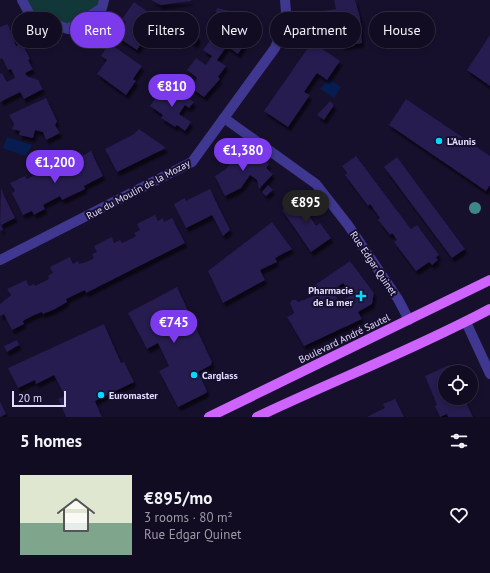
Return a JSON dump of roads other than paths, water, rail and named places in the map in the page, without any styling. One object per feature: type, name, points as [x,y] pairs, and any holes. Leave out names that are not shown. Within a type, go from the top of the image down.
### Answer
[{"type":"main road","name":"Boulevard André Sautel","points":[[209,417],[490,280]]},
{"type":"main road","points":[[258,417],[325,384],[413,348],[466,322],[490,308]]},
{"type":"street","points":[[22,0],[30,15],[68,28],[102,8],[104,0]]},
{"type":"street","name":"Rue du Moulin de la Mozay","points":[[0,260],[192,162],[275,48],[284,26],[286,12],[285,0]]},
{"type":"street","name":"Rue Edgar Quinet","points":[[224,118],[316,184],[348,225],[398,299],[409,320]]},
{"type":"street","points":[[466,322],[490,374]]},
{"type":"water","points":[[329,79],[341,87],[334,98],[320,89]]},
{"type":"water","points":[[7,137],[32,145],[26,156],[3,148]]},
{"type":"place","name":"L'Aunis","points":[[439,141]]},
{"type":"place","name":"Pharmacie de la mer","points":[[361,296]]},
{"type":"place","name":"Carglass","points":[[194,375]]},
{"type":"place","name":"Euromaster","points":[[101,395]]}]
